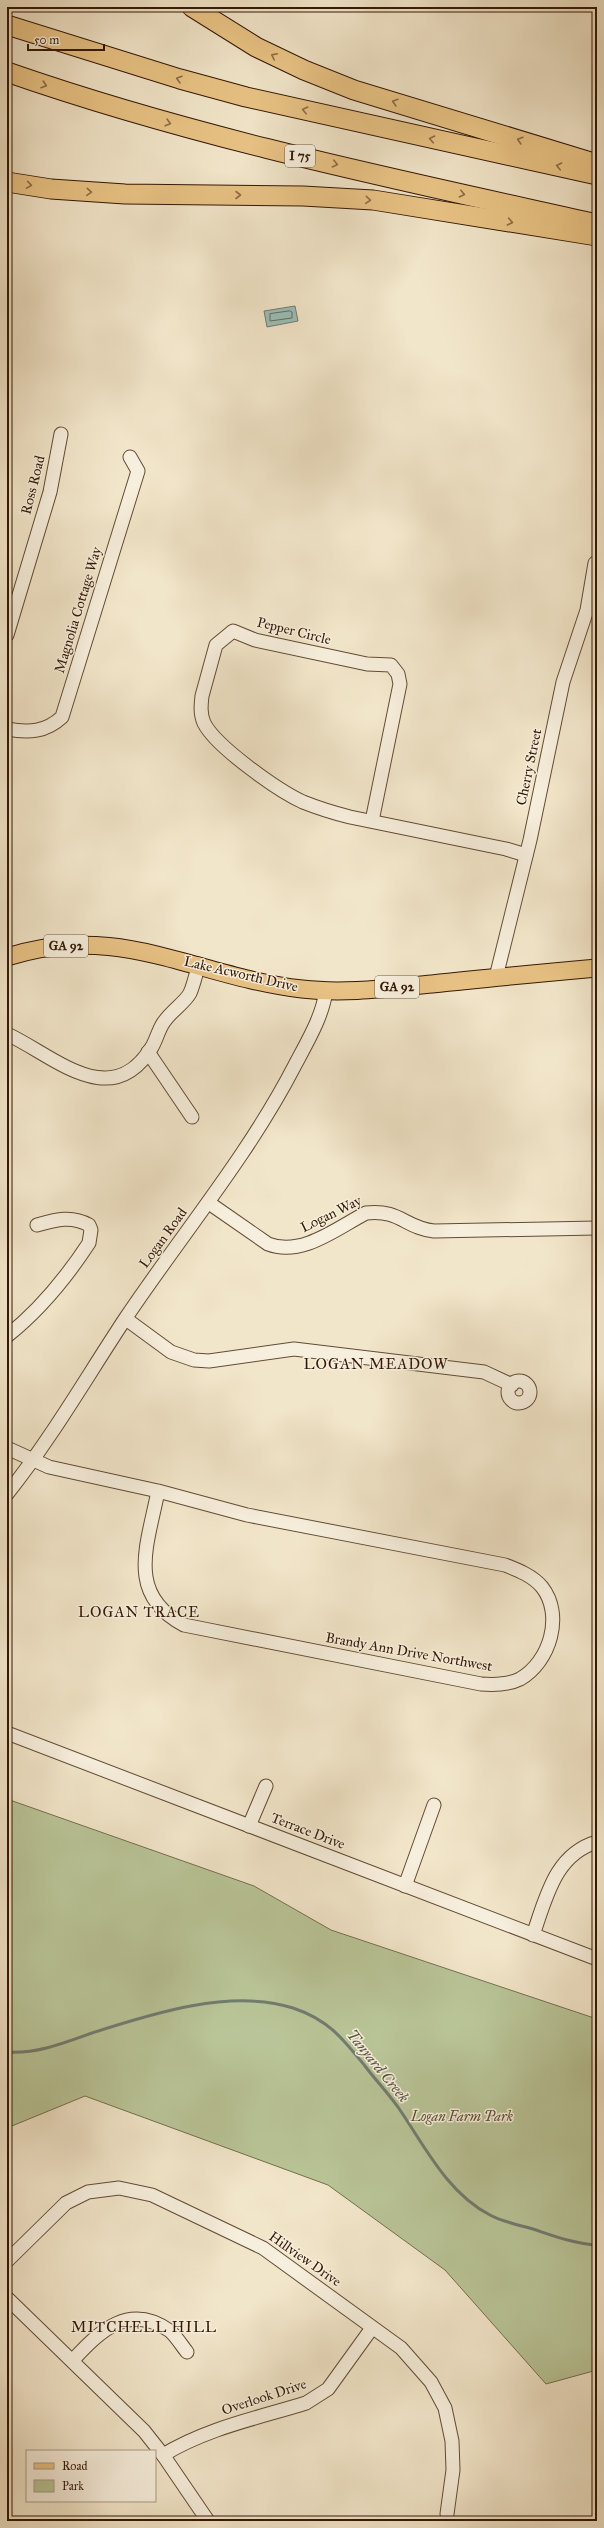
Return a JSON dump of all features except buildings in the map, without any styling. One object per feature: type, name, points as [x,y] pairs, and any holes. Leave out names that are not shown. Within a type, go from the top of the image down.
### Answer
[{"type":"highway","points":[[192,7],[256,47],[304,70],[354,90],[597,164]]},
{"type":"highway","points":[[7,24],[172,77],[246,97],[597,175]]},
{"type":"highway","name":"I 75","points":[[7,72],[102,104],[228,139],[597,224]]},
{"type":"highway","points":[[7,182],[51,189],[124,194],[303,196],[366,200],[436,209],[564,232],[597,236]]},
{"type":"main road","name":"Lake Acworth Drive","points":[[7,957],[24,951],[61,946],[101,945],[129,948],[278,984],[326,990],[373,989],[597,968]]},
{"type":"street","name":"Ross Road","points":[[7,634],[50,492],[62,434]]},
{"type":"street","name":"Magnolia Cottage Way","points":[[7,729],[34,732],[52,727],[62,716],[138,471],[130,457]]},
{"type":"street","name":"Cherry Street","points":[[496,978],[526,855],[563,682],[587,610],[595,563]]},
{"type":"street","name":"Pepper Circle","points":[[372,821],[400,684],[398,674],[391,665],[367,664],[263,642],[234,631],[223,637],[216,645],[201,704],[204,722],[210,732],[259,774],[289,795],[319,808],[372,821],[526,855]]},
{"type":"street","points":[[7,1034],[76,1073],[96,1078],[115,1076],[126,1072],[148,1052],[167,1016],[190,994],[199,964]]},
{"type":"street","name":"Logan Road","points":[[7,1494],[75,1398],[126,1319],[208,1203],[278,1099],[325,1002],[326,990]]},
{"type":"street","points":[[148,1052],[192,1117]]},
{"type":"street","name":"Logan Way","points":[[208,1203],[268,1244],[279,1248],[303,1246],[366,1213],[375,1212],[392,1213],[416,1227],[434,1232],[597,1228]]},
{"type":"street","points":[[7,1336],[38,1310],[86,1248],[91,1236],[89,1225],[74,1219],[60,1218],[37,1225]]},
{"type":"street","points":[[126,1319],[171,1352],[194,1360],[209,1361],[300,1350],[484,1372],[512,1385]]},
{"type":"street","name":"Brandy Ann Drive Northwest","points":[[7,1448],[32,1460],[66,1471],[158,1490],[247,1515],[505,1565],[532,1578],[542,1587],[549,1602],[552,1619],[551,1634],[546,1653],[520,1679],[498,1685],[481,1684],[184,1625],[171,1618],[157,1605],[145,1579],[146,1554],[158,1490]]},
{"type":"street","name":"Terrace Drive","points":[[7,1733],[597,1959]]},
{"type":"street","points":[[250,1826],[266,1786]]},
{"type":"street","points":[[405,1886],[434,1805]]},
{"type":"street","points":[[533,1935],[554,1878],[562,1864],[584,1846],[597,1842]]},
{"type":"street","name":"Hillview Drive","points":[[7,2261],[56,2211],[76,2197],[100,2189],[136,2190],[163,2200],[263,2248],[401,2348],[416,2363],[431,2382],[445,2408],[453,2455],[447,2514]]},
{"type":"street","points":[[7,2298],[73,2360],[144,2431],[163,2454],[208,2521]]},
{"type":"street","points":[[73,2360],[106,2328],[125,2319],[145,2321],[170,2332],[187,2352]]},
{"type":"street","name":"Overlook Drive","points":[[163,2454],[183,2443],[207,2433],[306,2403],[318,2396],[328,2389],[372,2328]]},
{"type":"green space","name":"Logan Farm Park","points":[[7,1799],[254,1886],[331,1930],[597,2019],[597,2370],[546,2384],[445,2270],[328,2185],[85,2096],[7,2128]]},
{"type":"water","points":[[295,306],[298,321],[267,327],[264,311]]},
{"type":"waterway","name":"Tanyard Creek","points":[[7,2052],[40,2050],[140,2018],[191,2006],[218,2002],[244,2001],[269,2003],[293,2008],[316,2018],[342,2039],[393,2101],[450,2183],[475,2206],[490,2215],[506,2221],[557,2237],[597,2245]]},
{"type":"district","name":"LOGAN MEADOW","points":[[376,1364]]},
{"type":"district","name":"LOGAN TRACE","points":[[139,1612]]},
{"type":"district","name":"MITCHELL HILL","points":[[144,2327]]}]
